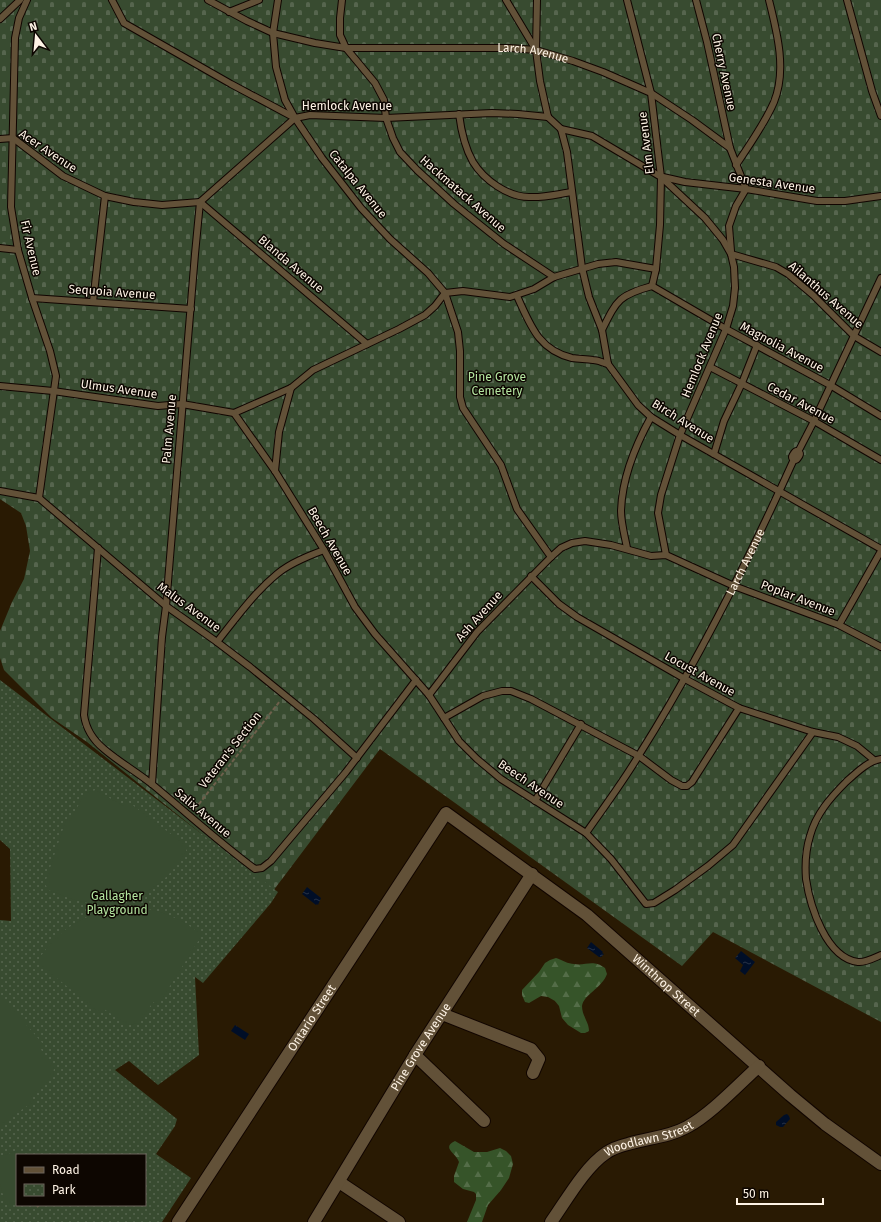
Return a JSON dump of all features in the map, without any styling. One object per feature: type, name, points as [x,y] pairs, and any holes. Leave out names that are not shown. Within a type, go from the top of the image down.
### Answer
[{"type":"street","name":"Winthrop Street","points":[[446,813],[532,874],[593,920],[790,1095],[826,1124],[881,1164]]},
{"type":"street","name":"Ontario Street","points":[[178,1222],[446,813]]},
{"type":"street","name":"Pine Grove Avenue","points":[[314,1222],[415,1055],[532,874]]},
{"type":"street","points":[[442,1014],[531,1049],[539,1059],[533,1073]]},
{"type":"street","points":[[415,1055],[484,1121]]},
{"type":"street","name":"Woodlawn Street","points":[[551,1222],[584,1175],[610,1150],[620,1146],[669,1134],[688,1127],[711,1110],[759,1066]]},
{"type":"street","points":[[339,1182],[399,1222]]},
{"type":"lane","points":[[0,19],[20,0]]},
{"type":"lane","name":"Fir Avenue","points":[[27,0],[20,18],[15,38],[10,207],[18,250],[32,298],[54,363],[56,376],[39,498]]},
{"type":"lane","name":"Hemlock Avenue","points":[[112,0],[124,23],[231,84],[295,118],[310,115],[386,118],[505,113],[548,117]]},
{"type":"lane","name":"Larch Avenue","points":[[208,0],[273,33],[315,43],[346,48],[510,48],[536,50],[603,72],[651,93],[692,120],[730,148]]},
{"type":"lane","points":[[229,12],[259,0]]},
{"type":"lane","name":"Catalpa Avenue","points":[[278,0],[273,33],[276,67],[285,100],[295,118],[322,158],[361,208],[390,239],[428,273],[445,293]]},
{"type":"lane","name":"Hackmatack Avenue","points":[[342,0],[340,35],[346,48],[375,83],[384,100],[386,118],[400,152],[454,204],[504,244],[554,277]]},
{"type":"lane","points":[[506,0],[536,50]]},
{"type":"lane","points":[[537,0],[536,50],[540,81],[548,117],[561,129]]},
{"type":"lane","name":"Elm Avenue","points":[[627,0],[651,93],[661,177],[660,225],[656,269],[652,286]]},
{"type":"lane","name":"Cherry Avenue","points":[[696,0],[707,42],[730,148]]},
{"type":"lane","points":[[736,165],[774,102],[780,77],[780,56],[769,0]]},
{"type":"lane","points":[[847,0],[872,92],[881,116]]},
{"type":"lane","points":[[459,114],[461,130],[473,162],[485,176],[499,187],[512,194],[528,197],[572,192]]},
{"type":"lane","points":[[200,202],[295,118]]},
{"type":"lane","name":"Hemlock Avenue","points":[[561,129],[592,136],[661,177],[705,218],[723,240],[731,254],[734,267],[735,288],[733,306],[726,329],[680,435],[661,495],[658,513],[666,554]]},
{"type":"lane","name":"Birch Avenue","points":[[561,129],[567,152],[582,268],[589,297],[602,330],[608,364],[638,405],[651,417],[680,435],[780,490],[881,550]]},
{"type":"lane","name":"Acer Avenue","points":[[0,139],[13,138],[64,176],[104,196],[134,202],[162,205],[200,202]]},
{"type":"lane","points":[[730,148],[746,189],[736,206],[729,226],[731,254]]},
{"type":"lane","name":"Genesta Avenue","points":[[661,177],[817,201],[845,201],[881,196]]},
{"type":"lane","points":[[92,302],[104,196]]},
{"type":"lane","name":"Palm Avenue","points":[[152,784],[162,637],[166,606],[191,309],[194,254],[200,202]]},
{"type":"lane","name":"Blanda Avenue","points":[[200,202],[367,344]]},
{"type":"lane","points":[[0,248],[18,250]]},
{"type":"lane","name":"Ailanthus Avenue","points":[[731,254],[776,267],[788,274],[854,336],[881,352]]},
{"type":"lane","points":[[234,413],[290,388],[313,370],[425,315],[435,306],[445,293],[462,291],[510,297],[518,296],[534,289],[554,277],[598,264],[616,262],[656,269]]},
{"type":"lane","name":"Larch Avenue","points":[[586,833],[639,756],[685,679],[734,586],[881,278]]},
{"type":"lane","points":[[602,330],[614,307],[621,298],[633,291],[652,286]]},
{"type":"lane","name":"Magnolia Avenue","points":[[652,286],[726,329],[830,385],[881,416]]},
{"type":"lane","points":[[445,293],[458,332],[460,351],[460,397],[463,408],[501,465],[517,509],[551,556]]},
{"type":"lane","points":[[518,296],[533,328],[541,341],[552,351],[572,358],[595,360],[608,364]]},
{"type":"lane","name":"Sequoia Avenue","points":[[32,298],[191,309]]},
{"type":"lane","points":[[714,454],[724,421],[742,383],[757,345]]},
{"type":"lane","name":"Cedar Avenue","points":[[710,367],[814,421],[881,460]]},
{"type":"lane","name":"Ulmus Avenue","points":[[0,386],[53,391],[158,406],[182,404],[234,413]]},
{"type":"lane","points":[[275,471],[278,432],[290,388]]},
{"type":"lane","name":"Beech Avenue","points":[[234,413],[275,471],[324,550],[355,607],[375,634],[429,696],[458,741],[476,759],[501,780],[586,833],[611,859],[646,904],[654,903],[681,886],[733,845],[813,732]]},
{"type":"lane","points":[[627,548],[621,513],[624,484],[640,436],[651,417]]},
{"type":"lane","points":[[0,491],[39,498]]},
{"type":"lane","name":"Malus Avenue","points":[[39,498],[166,606],[217,642],[286,696],[357,758]]},
{"type":"lane","name":"Poplar Avenue","points":[[551,556],[561,548],[572,543],[585,541],[627,548],[651,556],[666,554],[734,586],[839,625],[881,647]]},
{"type":"lane","name":"Salix Avenue","points":[[98,548],[84,715],[86,725],[91,734],[104,749],[152,784],[255,869],[262,868],[271,861],[357,758],[416,680]]},
{"type":"lane","points":[[217,642],[256,593],[278,573],[302,559],[324,550]]},
{"type":"lane","points":[[839,625],[881,550]]},
{"type":"lane","name":"Ash Avenue","points":[[429,696],[477,632],[551,556]]},
{"type":"lane","name":"Locust Avenue","points":[[531,576],[559,604],[577,617],[739,708],[813,732],[838,737],[858,746],[874,760]]},
{"type":"lane","points":[[444,718],[483,696],[502,691],[511,691],[531,699],[581,724],[639,756],[671,780],[682,786],[687,786],[692,782],[739,708]]},
{"type":"lane","points":[[534,801],[581,724]]},
{"type":"lane","points":[[881,758],[874,760],[854,775],[835,793],[823,808],[815,821],[809,838],[806,878],[819,923],[828,942],[839,953],[850,960],[859,962],[881,955]]},
{"type":"path","name":"Veteran's Section","points":[[189,816],[277,705],[286,696]]},
{"type":"green space","name":"Pine Grove Cemetery","points":[[0,0],[881,0],[881,1022],[713,932],[682,966],[380,749],[273,891],[87,742],[52,718],[4,670],[0,658],[0,631],[12,602],[24,579],[30,551],[26,526],[21,513],[0,499]]},
{"type":"green space","name":"Gallagher Playground","points":[[0,680],[278,892],[271,903],[203,983],[195,977],[199,1055],[158,1085],[129,1061],[115,1070],[177,1119],[175,1126],[156,1154],[191,1178],[162,1222],[0,1222],[0,920],[11,921],[10,849],[0,840]]},
{"type":"green space","points":[[96,790],[123,806],[127,801],[188,847],[180,861],[169,874],[158,884],[131,899],[100,904],[83,902],[48,890],[45,883],[66,820],[70,821],[85,793]]},
{"type":"green space","points":[[132,907],[169,915],[178,919],[202,935],[158,1005],[153,1002],[139,1023],[128,1025],[104,1009],[100,1013],[37,962],[46,949],[56,939],[77,922],[102,912]]},
{"type":"green space","points":[[556,958],[567,963],[593,963],[601,965],[605,968],[607,974],[605,979],[583,1002],[582,1010],[589,1031],[585,1033],[581,1033],[568,1025],[562,1018],[559,1006],[555,1001],[548,997],[541,996],[529,1003],[525,1002],[522,995],[522,990],[539,972],[545,963]]},
{"type":"green space","points":[[0,995],[43,1044],[39,1047],[54,1067],[53,1078],[31,1096],[34,1101],[0,1125]]},
{"type":"green space","points":[[455,1141],[474,1152],[487,1152],[500,1148],[511,1156],[513,1164],[509,1178],[488,1205],[482,1222],[467,1222],[476,1200],[476,1194],[463,1189],[454,1182],[454,1176],[459,1162],[449,1146]]},
{"type":"green space","points":[[18,1151],[19,1154],[16,1154],[16,1202],[6,1205],[0,1184],[0,1156]]},
{"type":"water","points":[[307,887],[321,898],[318,905],[302,894]]},
{"type":"water","points":[[591,942],[603,952],[602,953],[604,954],[601,957],[587,948]]},
{"type":"water","points":[[741,951],[755,962],[745,975],[740,971],[743,965],[735,958]]},
{"type":"water","points":[[235,1025],[249,1034],[245,1040],[231,1031]]},
{"type":"water","points":[[787,1114],[790,1119],[783,1127],[776,1125],[776,1122]]}]
